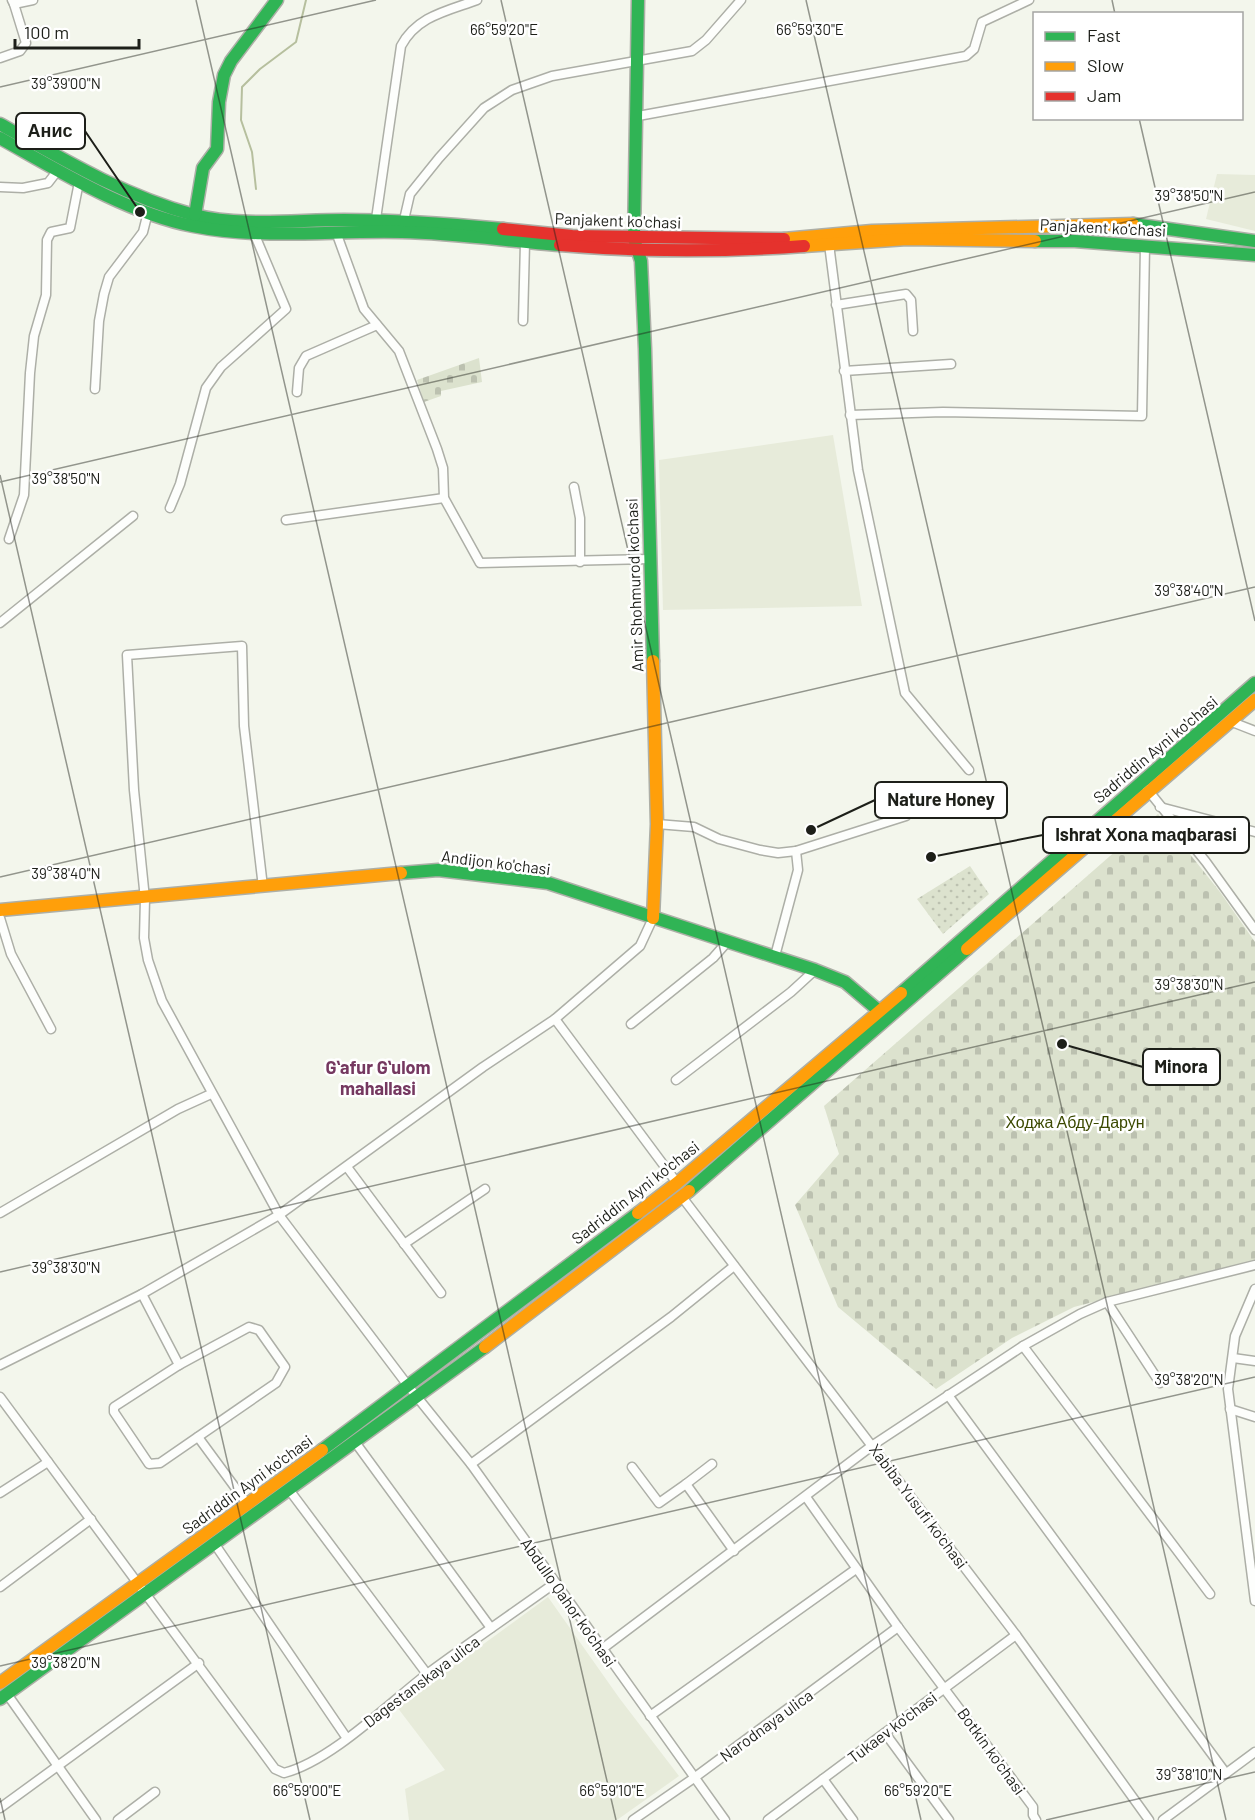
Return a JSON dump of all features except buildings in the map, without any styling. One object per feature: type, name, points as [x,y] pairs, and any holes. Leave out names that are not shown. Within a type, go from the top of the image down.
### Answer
[{"type":"main road","points":[[195,215],[203,168],[217,149],[219,102],[224,75],[276,0]]},
{"type":"main road","name":"Amir Shohmurod ko'chasi","points":[[638,0],[636,245],[641,261],[645,349],[657,824],[654,918]]},
{"type":"main road","name":"Panjakent ko'chasi","points":[[0,124],[79,169],[158,204],[195,215],[236,220],[404,220],[572,236],[636,245],[763,240],[872,231],[1143,224],[1255,241]]},
{"type":"main road","name":"Panjakent ko'chasi","points":[[0,138],[57,171],[148,212],[213,230],[254,233],[403,232],[525,243],[636,245],[743,251],[907,239],[1075,241],[1255,255]]},
{"type":"main road","points":[[1185,248],[1187,229]]},
{"type":"main road","name":"Sadriddin Ayni ko'chasi","points":[[142,1588],[214,1543],[290,1491],[419,1397],[682,1197],[884,1015],[1145,787],[1255,683]]},
{"type":"main road","name":"Sadriddin Ayni ko'chasi","points":[[1145,787],[1232,722],[1255,700]]},
{"type":"main road","name":"Andijon ko'chasi","points":[[0,910],[145,899],[438,870],[548,883],[815,970],[845,982],[884,1015]]},
{"type":"main road","name":"Sadriddin Ayni ko'chasi","points":[[2,1690],[142,1588],[248,1505],[409,1387],[677,1183],[884,1015]]},
{"type":"street","points":[[0,58],[20,51],[26,43],[13,2],[33,0]]},
{"type":"street","points":[[376,219],[401,46],[408,32],[427,17],[477,0]]},
{"type":"street","points":[[404,220],[410,194],[484,108],[512,90],[552,76],[692,51],[706,40],[741,0]]},
{"type":"street","points":[[638,116],[966,56],[974,50],[982,22],[1029,0]]},
{"type":"street","points":[[0,187],[23,188],[48,183],[57,171]]},
{"type":"street","points":[[9,539],[24,495],[30,373],[34,336],[46,295],[47,240],[51,232],[70,228],[79,182]]},
{"type":"street","points":[[95,388],[99,321],[106,285],[142,232],[148,212]]},
{"type":"street","points":[[336,232],[364,309],[399,351],[437,449],[442,468],[444,498],[480,562],[650,560]]},
{"type":"street","points":[[170,508],[180,484],[206,388],[221,367],[286,309],[254,233]]},
{"type":"street","points":[[523,321],[525,243]]},
{"type":"street","points":[[829,244],[858,470],[905,693],[969,770]]},
{"type":"street","points":[[850,415],[943,412],[1142,416],[1145,246]]},
{"type":"street","points":[[837,305],[906,294],[911,300],[912,331]]},
{"type":"street","points":[[297,392],[299,368],[306,356],[377,325]]},
{"type":"street","points":[[844,371],[951,364]]},
{"type":"street","points":[[574,487],[580,518],[580,562]]},
{"type":"street","points":[[286,520],[444,498]]},
{"type":"street","points":[[0,623],[133,516]]},
{"type":"street","name":"Abdullo Qahor ko'chasi","points":[[263,887],[244,726],[242,646],[127,656],[134,790],[145,899],[144,938],[148,960],[162,1001],[279,1215],[409,1387],[471,1464],[725,1820]]},
{"type":"street","points":[[1232,722],[1255,731]]},
{"type":"street","points":[[1145,787],[1206,862],[1255,930]]},
{"type":"street","points":[[1159,806],[1255,832]]},
{"type":"street","points":[[657,824],[694,827],[719,839],[778,853],[796,851],[906,816]]},
{"type":"street","points":[[775,957],[798,870],[796,851]]},
{"type":"street","points":[[0,918],[11,954],[51,1029]]},
{"type":"street","points":[[0,1365],[142,1294],[279,1215],[483,1067],[555,1020],[640,946],[654,918]]},
{"type":"street","points":[[631,1024],[713,958],[728,941]]},
{"type":"street","points":[[676,1080],[815,970]]},
{"type":"street","points":[[555,1020],[677,1183]]},
{"type":"street","points":[[0,1213],[178,1109],[211,1094]]},
{"type":"street","points":[[347,1167],[441,1293]]},
{"type":"street","points":[[404,1244],[485,1189]]},
{"type":"street","name":"Xabiba Yusufi ko'chasi","points":[[682,1197],[1016,1635],[1149,1820]]},
{"type":"street","points":[[602,1649],[873,1445],[1023,1346],[1080,1314],[1107,1302],[1255,1265]]},
{"type":"street","points":[[471,1464],[671,1317],[734,1266]]},
{"type":"street","points":[[1255,1289],[1235,1336],[1228,1389],[1255,1601]]},
{"type":"street","points":[[142,1294],[180,1365]]},
{"type":"street","points":[[1107,1302],[1160,1383]]},
{"type":"street","points":[[249,1327],[259,1330],[285,1367],[283,1375],[276,1383],[160,1463],[149,1464],[114,1412],[117,1402],[180,1365],[249,1327]]},
{"type":"street","points":[[1023,1346],[1210,1594]]},
{"type":"street","points":[[1233,1358],[1255,1361]]},
{"type":"street","points":[[948,1395],[1225,1772]]},
{"type":"street","points":[[0,1397],[198,1664],[0,1808]]},
{"type":"street","points":[[1230,1409],[1255,1417]]},
{"type":"street","points":[[198,1437],[248,1505]]},
{"type":"street","points":[[355,1442],[491,1628]]},
{"type":"street","points":[[0,1493],[48,1462]]},
{"type":"street","points":[[632,1467],[659,1503],[712,1464]]},
{"type":"street","points":[[686,1484],[734,1551]]},
{"type":"street","points":[[290,1491],[427,1674]]},
{"type":"street","name":"Botkin ko'chasi","points":[[806,1497],[898,1627],[1034,1807],[1032,1818]]},
{"type":"street","points":[[0,1587],[91,1519]]},
{"type":"street","points":[[214,1543],[346,1737]]},
{"type":"street","points":[[650,1716],[856,1569]]},
{"type":"street","name":"Dagestanskaya ulica","points":[[198,1664],[276,1769],[284,1773],[313,1760],[346,1737],[427,1674],[555,1583]]},
{"type":"street","name":"Narodnaya ulica","points":[[633,1820],[694,1779],[898,1627]]},
{"type":"street","name":"Tukaev ko'chasi","points":[[768,1820],[1016,1635]]},
{"type":"street","points":[[2,1690],[96,1820]]},
{"type":"street","points":[[885,1732],[949,1820]]},
{"type":"street","points":[[1163,1820],[1255,1752]]},
{"type":"street","points":[[823,1779],[854,1820]]},
{"type":"street","points":[[118,1820],[155,1792]]},
{"type":"shaded area","points":[[1217,174],[1255,175],[1255,231],[1206,219]]},
{"type":"shaded area","points":[[833,435],[862,606],[663,610],[659,460]]},
{"type":"shaded area","points":[[548,1597],[620,1699],[679,1776],[617,1820],[409,1820],[405,1789],[445,1770],[397,1707]]},
{"type":"green space","points":[[479,358],[482,382],[441,391],[441,396],[424,402],[417,380]]},
{"type":"green space","name":"Ходжа Абду-Дарун","points":[[1158,814],[1220,892],[1255,942],[1255,1260],[1074,1307],[1012,1338],[936,1389],[838,1307],[795,1205],[839,1154],[824,1106]]},
{"type":"green space","points":[[970,866],[989,894],[943,934],[917,899]]},
{"type":"waterway","points":[[256,189],[252,152],[241,120],[242,87],[260,69],[296,42],[306,0]]},
{"type":"traffic: fast","points":[[195,215],[203,168],[217,149],[219,102],[224,75],[231,61],[277,0]]},
{"type":"traffic: fast","points":[[638,0],[634,239],[641,261],[645,349],[653,661]]},
{"type":"traffic: fast","points":[[0,124],[118,187],[168,207],[212,219],[249,222],[384,221],[503,229]]},
{"type":"traffic: fast","points":[[0,138],[118,201],[168,220],[193,226],[271,234],[376,232],[461,235],[560,245]]},
{"type":"traffic: fast","points":[[1133,224],[1255,241]]},
{"type":"traffic: fast","points":[[1035,241],[1075,241],[1255,255]]},
{"type":"traffic: fast","points":[[901,993],[1255,683]]},
{"type":"traffic: fast","points":[[401,873],[438,870],[548,883],[815,970],[845,982],[885,1016]]},
{"type":"traffic: fast","points":[[689,1191],[967,949]]},
{"type":"traffic: fast","points":[[322,1450],[638,1213]]},
{"type":"traffic: fast","points":[[0,1699],[485,1347]]},
{"type":"traffic: slow","points":[[784,239],[872,231],[1133,224]]},
{"type":"traffic: slow","points":[[804,246],[907,239],[1035,241]]},
{"type":"traffic: slow","points":[[653,661],[657,824],[653,918]]},
{"type":"traffic: slow","points":[[967,949],[1255,700]]},
{"type":"traffic: slow","points":[[0,910],[401,873]]},
{"type":"traffic: slow","points":[[638,1213],[677,1183],[901,993]]},
{"type":"traffic: slow","points":[[485,1347],[689,1191]]},
{"type":"traffic: slow","points":[[0,1683],[322,1450]]},
{"type":"traffic: jam","points":[[503,229],[572,236],[784,239]]},
{"type":"traffic: jam","points":[[560,245],[682,250],[804,246]]},
{"type":"place","name":"Анис","points":[[140,212]]},
{"type":"place","name":"Nature Honey","points":[[811,830]]},
{"type":"place","name":"Ishrat Хоnа mаqbаrasi","points":[[931,857]]},
{"type":"place","name":"Minora","points":[[1062,1044]]},
{"type":"district","name":"Gʻafur Gʻulom mahallasi","points":[[378,1077]]}]
